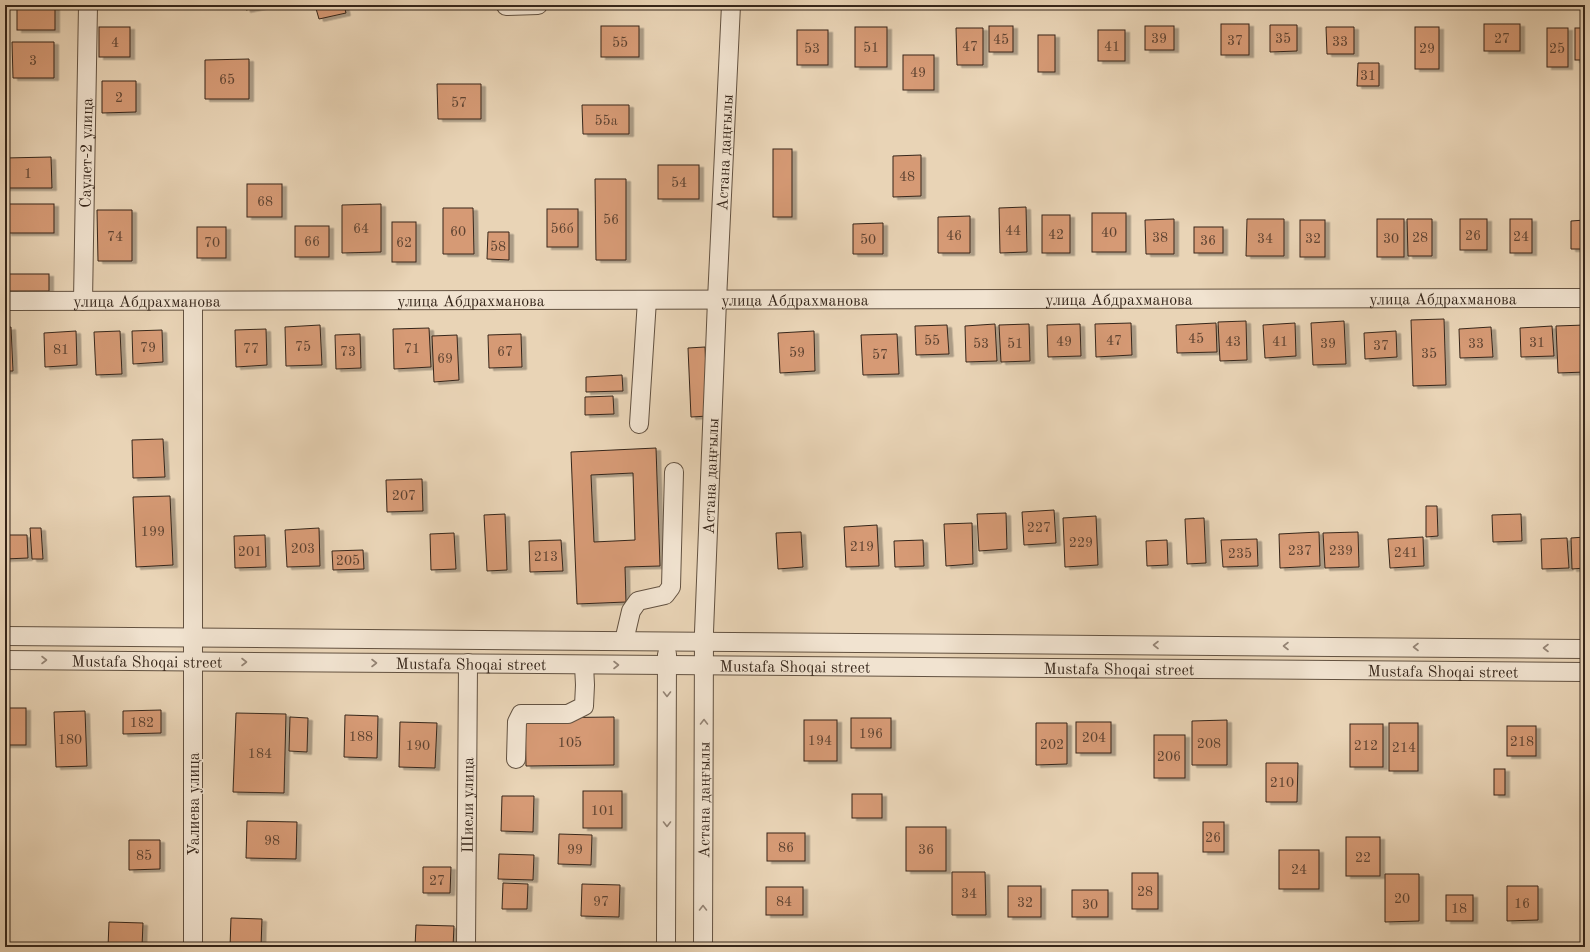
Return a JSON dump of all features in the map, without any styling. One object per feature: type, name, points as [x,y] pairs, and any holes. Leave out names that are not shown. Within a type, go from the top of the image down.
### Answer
[{"type":"street","name":"Саулет-2 улица","points":[[84,301],[88,5]]},
{"type":"street","points":[[506,6],[538,5]]},
{"type":"street","name":"Астана даңғылы","points":[[703,947],[704,642],[717,300],[731,5]]},
{"type":"street","name":"улица Абдрахманова","points":[[5,301],[1585,298]]},
{"type":"street","points":[[639,424],[647,300]]},
{"type":"street","name":"Уалиева улица","points":[[193,301],[193,947]]},
{"type":"street","points":[[624,641],[631,611],[638,601],[664,595],[671,587],[674,472]]},
{"type":"street","name":"Mustafa Shoqai street","points":[[5,636],[1585,648]]},
{"type":"street","points":[[666,947],[667,641]]},
{"type":"street","name":"Mustafa Shoqai street","points":[[5,660],[1585,672]]},
{"type":"street","name":"Шиели улица","points":[[466,947],[468,663]]},
{"type":"street","points":[[516,759],[517,722],[521,714],[568,714],[584,706],[584,665]]},
{"type":"building","points":[[17,5],[55,5],[55,30],[17,30]]},
{"type":"building","points":[[245,5],[270,5],[246,10]]},
{"type":"building","points":[[315,5],[344,5],[346,13],[319,19]]},
{"type":"building","points":[[1221,24],[1249,24],[1249,55],[1221,55]]},
{"type":"building","points":[[1484,24],[1520,24],[1520,51],[1484,51]]},
{"type":"building","points":[[1270,25],[1297,25],[1297,51],[1270,52]]},
{"type":"building","points":[[601,26],[639,26],[639,57],[601,57]]},
{"type":"building","points":[[989,26],[1013,26],[1013,52],[989,52]]},
{"type":"building","points":[[1145,26],[1174,26],[1174,50],[1145,50]]},
{"type":"building","points":[[99,27],[130,27],[130,57],[99,57]]},
{"type":"building","points":[[855,27],[887,27],[887,67],[855,67]]},
{"type":"building","points":[[1326,27],[1354,27],[1354,54],[1327,54]]},
{"type":"building","points":[[1415,27],[1439,27],[1439,69],[1415,69]]},
{"type":"building","points":[[956,28],[983,28],[983,65],[957,65]]},
{"type":"building","points":[[1547,28],[1568,28],[1568,67],[1547,67]]},
{"type":"building","points":[[1575,28],[1585,28],[1585,60],[1575,60]]},
{"type":"building","points":[[797,30],[828,30],[828,65],[797,65]]},
{"type":"building","points":[[1098,30],[1125,30],[1125,61],[1098,61]]},
{"type":"building","points":[[1038,35],[1055,35],[1055,72],[1038,72]]},
{"type":"building","points":[[12,42],[54,42],[54,78],[13,78]]},
{"type":"building","points":[[903,55],[934,55],[934,90],[903,90]]},
{"type":"building","points":[[249,59],[249,99],[205,99],[205,60]]},
{"type":"building","points":[[1358,63],[1379,63],[1379,86],[1357,86]]},
{"type":"building","points":[[102,81],[136,81],[136,112],[102,113]]},
{"type":"building","points":[[437,84],[481,84],[481,119],[438,119]]},
{"type":"building","points":[[582,105],[629,105],[629,134],[583,134]]},
{"type":"building","points":[[773,149],[792,149],[792,217],[773,217]]},
{"type":"building","points":[[921,155],[921,196],[893,197],[893,156]]},
{"type":"building","points":[[51,157],[52,188],[5,188],[5,158]]},
{"type":"building","points":[[658,165],[699,165],[699,199],[658,199]]},
{"type":"building","points":[[595,179],[626,179],[626,260],[596,260]]},
{"type":"building","points":[[247,184],[282,184],[282,217],[247,217]]},
{"type":"building","points":[[7,204],[54,204],[54,233],[7,233]]},
{"type":"building","points":[[381,204],[381,252],[342,253],[342,205]]},
{"type":"building","points":[[1026,207],[1027,252],[1000,253],[999,208]]},
{"type":"building","points":[[443,208],[473,208],[474,254],[443,254]]},
{"type":"building","points":[[547,209],[578,209],[578,247],[547,247]]},
{"type":"building","points":[[97,210],[132,210],[132,261],[98,261]]},
{"type":"building","points":[[1092,213],[1126,213],[1126,252],[1092,252]]},
{"type":"building","points":[[1042,215],[1070,215],[1070,253],[1042,253]]},
{"type":"building","points":[[970,216],[970,253],[938,253],[938,217]]},
{"type":"building","points":[[1174,219],[1174,254],[1146,254],[1145,220]]},
{"type":"building","points":[[1247,219],[1284,219],[1284,256],[1246,256]]},
{"type":"building","points":[[1377,219],[1404,219],[1404,257],[1377,257]]},
{"type":"building","points":[[1407,219],[1432,219],[1432,256],[1408,256]]},
{"type":"building","points":[[1460,219],[1487,219],[1487,250],[1460,250]]},
{"type":"building","points":[[1510,219],[1532,219],[1532,253],[1510,253]]},
{"type":"building","points":[[1300,220],[1325,220],[1325,257],[1300,257]]},
{"type":"building","points":[[1585,220],[1585,249],[1571,249],[1571,221]]},
{"type":"building","points":[[392,222],[416,222],[416,262],[392,262]]},
{"type":"building","points":[[883,223],[883,254],[853,254],[853,224]]},
{"type":"building","points":[[295,226],[329,226],[329,257],[295,257]]},
{"type":"building","points":[[197,227],[226,227],[226,258],[197,258]]},
{"type":"building","points":[[1194,227],[1223,227],[1223,253],[1194,253]]},
{"type":"building","points":[[488,232],[509,232],[509,260],[487,259]]},
{"type":"building","points":[[9,274],[49,274],[49,291],[9,291]]},
{"type":"building","points":[[1444,319],[1446,385],[1413,386],[1411,320]]},
{"type":"building","points":[[1246,321],[1247,360],[1220,361],[1218,322]]},
{"type":"building","points":[[1344,321],[1346,364],[1313,365],[1311,323]]},
{"type":"building","points":[[1131,323],[1132,355],[1096,357],[1095,324]]},
{"type":"building","points":[[1216,323],[1217,352],[1177,353],[1176,325]]},
{"type":"building","points":[[1295,323],[1296,356],[1265,358],[1263,325]]},
{"type":"building","points":[[995,324],[997,361],[966,362],[965,326]]},
{"type":"building","points":[[1029,324],[1030,361],[1001,362],[999,325]]},
{"type":"building","points":[[1080,324],[1081,356],[1048,357],[1047,325]]},
{"type":"building","points":[[320,325],[322,365],[286,366],[285,327]]},
{"type":"building","points":[[947,325],[949,354],[916,355],[915,326]]},
{"type":"building","points":[[1585,325],[1585,372],[1558,373],[1556,326]]},
{"type":"building","points":[[1552,326],[1554,356],[1521,357],[1520,328]]},
{"type":"building","points":[[11,327],[13,371],[5,371],[5,328]]},
{"type":"building","points":[[1491,327],[1493,357],[1460,358],[1459,329]]},
{"type":"building","points":[[429,328],[431,367],[394,369],[393,329]]},
{"type":"building","points":[[266,329],[267,365],[236,367],[235,330]]},
{"type":"building","points":[[162,330],[163,362],[133,364],[132,331]]},
{"type":"building","points":[[76,331],[77,365],[45,367],[44,333]]},
{"type":"building","points":[[120,331],[122,374],[96,375],[94,332]]},
{"type":"building","points":[[814,331],[815,371],[780,373],[778,333]]},
{"type":"building","points":[[1396,331],[1397,357],[1365,359],[1364,333]]},
{"type":"building","points":[[360,334],[361,368],[336,369],[335,335]]},
{"type":"building","points":[[521,334],[522,367],[489,368],[488,335]]},
{"type":"building","points":[[897,334],[899,374],[863,375],[861,335]]},
{"type":"building","points":[[457,335],[459,380],[434,382],[432,336]]},
{"type":"building","points":[[705,347],[708,416],[691,417],[688,348]]},
{"type":"building","points":[[622,375],[623,391],[586,392],[586,377]]},
{"type":"building","points":[[613,396],[614,414],[585,415],[585,397]]},
{"type":"building","points":[[163,439],[165,477],[133,478],[132,440]]},
{"type":"building","points":[[656,448],[660,566],[625,567],[626,602],[577,604],[571,452]],"holes":[[[633,473],[635,540],[594,542],[591,475]]]},
{"type":"building","points":[[422,479],[423,511],[387,512],[386,480]]},
{"type":"building","points":[[170,496],[173,565],[136,567],[133,497]]},
{"type":"building","points":[[1426,506],[1437,506],[1438,536],[1426,537]]},
{"type":"building","points":[[1054,510],[1056,543],[1024,545],[1022,512]]},
{"type":"building","points":[[1006,513],[1007,549],[979,551],[977,514]]},
{"type":"building","points":[[505,514],[507,570],[487,571],[484,515]]},
{"type":"building","points":[[1521,514],[1522,541],[1493,542],[1492,515]]},
{"type":"building","points":[[1096,516],[1098,565],[1065,567],[1063,518]]},
{"type":"building","points":[[1204,518],[1206,563],[1187,564],[1185,519]]},
{"type":"building","points":[[972,523],[973,564],[946,566],[944,524]]},
{"type":"building","points":[[877,525],[879,566],[846,567],[844,527]]},
{"type":"building","points":[[30,528],[41,528],[43,559],[32,559]]},
{"type":"building","points":[[319,528],[320,566],[287,567],[285,530]]},
{"type":"building","points":[[801,532],[803,567],[778,569],[776,533]]},
{"type":"building","points":[[1319,532],[1320,566],[1280,568],[1279,534]]},
{"type":"building","points":[[1358,532],[1359,567],[1325,568],[1323,533]]},
{"type":"building","points":[[454,533],[456,569],[431,570],[430,534]]},
{"type":"building","points":[[5,535],[27,535],[28,558],[5,559]]},
{"type":"building","points":[[265,535],[266,567],[235,568],[234,536]]},
{"type":"building","points":[[1423,537],[1424,566],[1390,568],[1388,539]]},
{"type":"building","points":[[1585,537],[1585,568],[1572,569],[1571,538]]},
{"type":"building","points":[[1567,538],[1569,568],[1542,569],[1541,539]]},
{"type":"building","points":[[1257,539],[1258,566],[1223,567],[1221,540]]},
{"type":"building","points":[[561,540],[563,571],[530,572],[529,541]]},
{"type":"building","points":[[923,540],[924,566],[895,567],[894,541]]},
{"type":"building","points":[[1167,540],[1168,565],[1147,566],[1146,541]]},
{"type":"building","points":[[363,550],[364,569],[333,570],[332,551]]},
{"type":"building","points":[[5,708],[26,708],[26,745],[5,745]]},
{"type":"building","points":[[161,710],[161,733],[123,734],[123,711]]},
{"type":"building","points":[[85,711],[87,766],[56,767],[54,712]]},
{"type":"building","points":[[236,713],[286,714],[284,793],[233,792]]},
{"type":"building","points":[[345,715],[378,716],[377,758],[344,757]]},
{"type":"building","points":[[290,717],[308,718],[307,752],[289,751]]},
{"type":"building","points":[[614,717],[614,765],[526,766],[525,718]]},
{"type":"building","points":[[851,718],[891,718],[891,748],[851,748]]},
{"type":"building","points":[[804,720],[837,720],[837,761],[804,761]]},
{"type":"building","points":[[1227,720],[1227,765],[1192,765],[1192,721]]},
{"type":"building","points":[[400,722],[437,723],[435,768],[399,767]]},
{"type":"building","points":[[1076,722],[1111,722],[1111,753],[1076,753]]},
{"type":"building","points":[[1036,723],[1067,723],[1067,764],[1036,765]]},
{"type":"building","points":[[1389,723],[1418,723],[1418,771],[1389,771]]},
{"type":"building","points":[[1350,724],[1383,724],[1383,767],[1350,767]]},
{"type":"building","points":[[1507,726],[1536,726],[1536,756],[1507,756]]},
{"type":"building","points":[[1154,735],[1185,735],[1185,778],[1154,778]]},
{"type":"building","points":[[1266,763],[1298,763],[1297,802],[1266,802]]},
{"type":"building","points":[[1494,769],[1505,769],[1505,795],[1494,795]]},
{"type":"building","points":[[583,791],[622,791],[622,828],[583,828]]},
{"type":"building","points":[[852,794],[882,794],[882,818],[852,818]]},
{"type":"building","points":[[502,796],[534,796],[533,832],[501,831]]},
{"type":"building","points":[[247,821],[297,822],[296,859],[246,858]]},
{"type":"building","points":[[1203,822],[1224,822],[1224,852],[1203,852]]},
{"type":"building","points":[[906,827],[946,827],[946,871],[906,871]]},
{"type":"building","points":[[767,833],[805,833],[805,861],[767,861]]},
{"type":"building","points":[[559,834],[592,835],[591,865],[558,864]]},
{"type":"building","points":[[1346,837],[1380,837],[1380,876],[1346,876]]},
{"type":"building","points":[[129,840],[160,840],[160,869],[129,870]]},
{"type":"building","points":[[1279,850],[1319,850],[1319,889],[1279,889]]},
{"type":"building","points":[[499,854],[534,855],[533,880],[498,879]]},
{"type":"building","points":[[423,867],[451,867],[450,893],[423,893]]},
{"type":"building","points":[[952,872],[985,872],[986,915],[952,915]]},
{"type":"building","points":[[1132,873],[1158,873],[1158,909],[1132,909]]},
{"type":"building","points":[[1385,874],[1419,874],[1419,921],[1385,922]]},
{"type":"building","points":[[503,883],[528,884],[527,909],[502,909]]},
{"type":"building","points":[[582,884],[620,885],[619,917],[581,916]]},
{"type":"building","points":[[1008,886],[1041,886],[1041,917],[1008,917]]},
{"type":"building","points":[[1507,886],[1538,886],[1538,920],[1507,921]]},
{"type":"building","points":[[766,887],[803,887],[803,915],[766,915]]},
{"type":"building","points":[[1072,890],[1108,890],[1108,917],[1072,917]]},
{"type":"building","points":[[1446,895],[1473,895],[1473,921],[1446,921]]},
{"type":"building","points":[[231,918],[262,919],[261,947],[230,947]]},
{"type":"building","points":[[109,922],[143,923],[142,947],[108,947]]},
{"type":"building","points":[[416,925],[454,926],[453,947],[415,947]]}]
